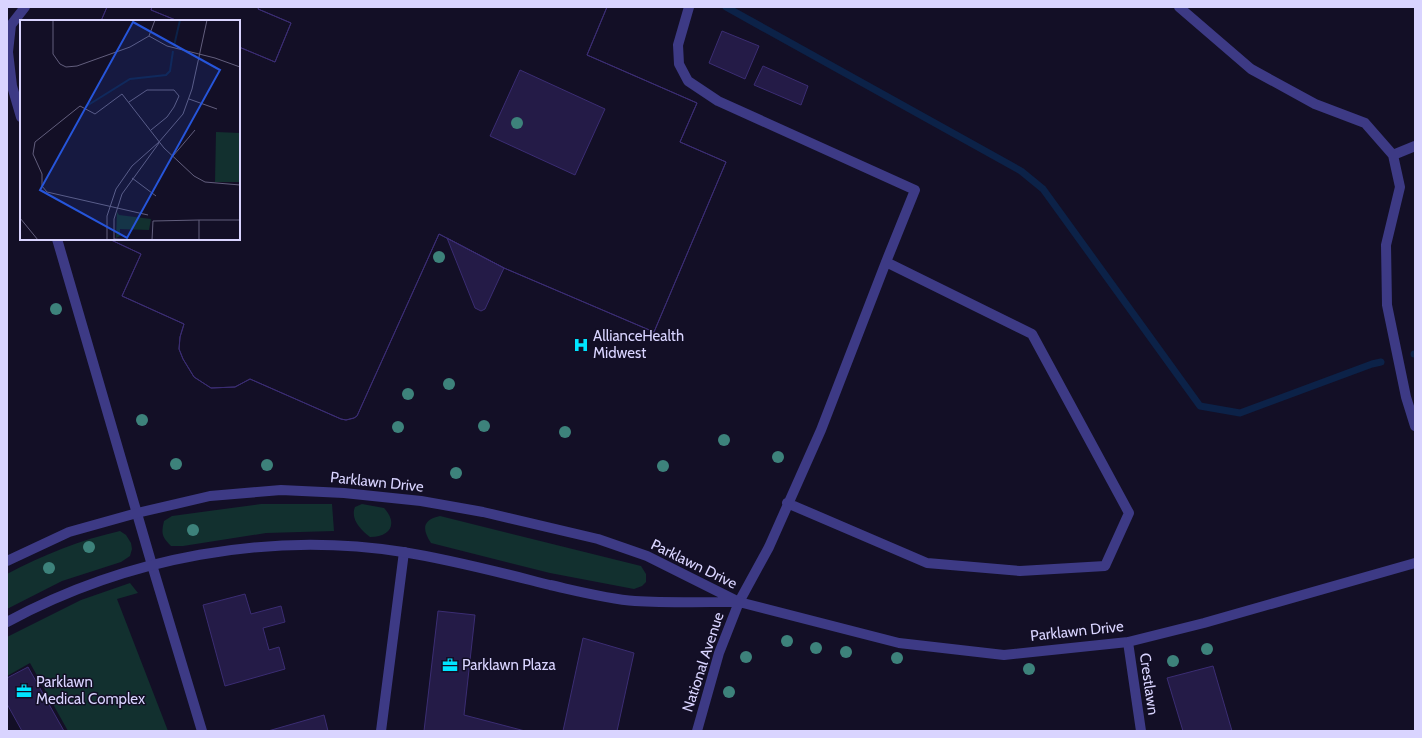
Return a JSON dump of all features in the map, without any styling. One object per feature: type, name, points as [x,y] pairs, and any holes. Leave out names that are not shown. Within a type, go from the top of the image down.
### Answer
[{"type":"street","points":[[20,114],[12,86],[8,52],[12,25],[25,7]]},
{"type":"street","name":"National Avenue","points":[[689,7],[678,46],[678,64],[688,81],[718,101],[915,190],[821,430],[787,503],[769,547],[738,602],[719,653],[698,731]]},
{"type":"street","points":[[1179,7],[1251,69],[1315,104],[1365,123],[1393,155],[1400,187],[1386,245],[1388,305],[1406,397],[1415,426]]},
{"type":"street","points":[[1393,155],[1415,146]]},
{"type":"street","points":[[57,240],[136,513],[202,731]]},
{"type":"street","points":[[787,503],[927,563],[1020,571],[1105,566],[1129,513],[1032,334],[886,262]]},
{"type":"street","name":"Parklawn Drive","points":[[7,561],[69,532],[136,513],[210,496],[281,490],[344,493],[421,501],[483,512],[598,539],[647,556],[738,602],[899,643],[1004,655],[1128,642],[1204,623],[1415,563]]},
{"type":"street","name":"Parklawn Drive","points":[[7,622],[74,590],[152,565],[209,552],[269,546],[310,544],[404,552],[454,562],[576,591],[634,601],[738,602]]},
{"type":"street","points":[[381,731],[404,552]]},
{"type":"street","name":"Crestlawn","points":[[1128,642],[1141,731]]},
{"type":"green space","points":[[261,504],[332,504],[334,531],[266,533],[183,546],[171,546],[163,535],[164,521],[172,516]]},
{"type":"green space","points":[[362,504],[384,508],[391,519],[390,528],[387,532],[383,535],[370,537],[360,528],[355,520],[354,511],[355,507]]},
{"type":"green space","points":[[440,516],[641,566],[646,574],[646,582],[642,586],[634,589],[550,573],[431,543],[426,533],[425,526],[430,520]]},
{"type":"green space","points":[[120,531],[126,535],[131,543],[132,549],[130,556],[121,562],[62,581],[7,609],[7,574],[62,549]]},
{"type":"green space","points":[[130,583],[138,593],[117,599],[168,731],[68,731],[30,663],[7,676],[7,637],[81,600]]},
{"type":"building","points":[[107,7],[152,7],[151,10],[176,20],[101,20]]},
{"type":"building","points":[[107,7],[152,7],[151,10],[176,20],[101,20]]},
{"type":"building","name":"AllianceHealth Midwest","points":[[259,7],[607,7],[587,55],[697,103],[680,142],[726,162],[654,332],[504,268],[439,234],[357,416],[354,418],[346,420],[341,419],[250,379],[235,387],[211,388],[194,377],[179,349],[180,337],[184,324],[122,296],[141,254],[111,240],[240,240],[240,47],[275,62],[291,23],[258,9]],"holes":[[[520,70],[605,109],[575,175],[490,136]]]},
{"type":"building","name":"AllianceHealth Midwest","points":[[259,7],[607,7],[587,55],[697,103],[680,142],[726,162],[654,332],[504,268],[439,234],[357,416],[354,418],[346,420],[341,419],[250,379],[235,387],[211,388],[194,377],[179,349],[180,337],[184,324],[122,296],[141,254],[111,240],[240,240],[240,47],[275,62],[291,23],[258,9]]},
{"type":"building","points":[[722,31],[759,46],[745,79],[709,63]]},
{"type":"building","points":[[763,66],[808,86],[801,105],[754,85]]},
{"type":"building","points":[[447,238],[504,268],[485,309],[481,311],[475,308]]},
{"type":"building","points":[[245,594],[251,614],[281,606],[285,622],[263,628],[269,650],[279,647],[285,669],[225,686],[203,605]]},
{"type":"building","name":"Parklawn Plaza","points":[[438,611],[475,615],[464,715],[525,731],[424,731]]},
{"type":"building","name":"Parklawn Plaza","points":[[583,638],[634,653],[617,731],[563,731]]},
{"type":"building","points":[[1213,666],[1232,731],[1183,731],[1167,678]]},
{"type":"building","name":"Parklawn Medical Complex","points":[[28,667],[64,731],[22,731],[7,704],[7,678]]},
{"type":"building","points":[[324,715],[328,731],[268,731]]},
{"type":"waterway","points":[[726,7],[1021,171],[1043,189],[1200,406],[1240,413],[1381,362]]},
{"type":"place","name":"AllianceHealth Midwest","points":[[581,345]]},
{"type":"place","name":"Parklawn Plaza","points":[[450,665]]},
{"type":"place","name":"Parklawn Medical Complex","points":[[24,691]]}]
